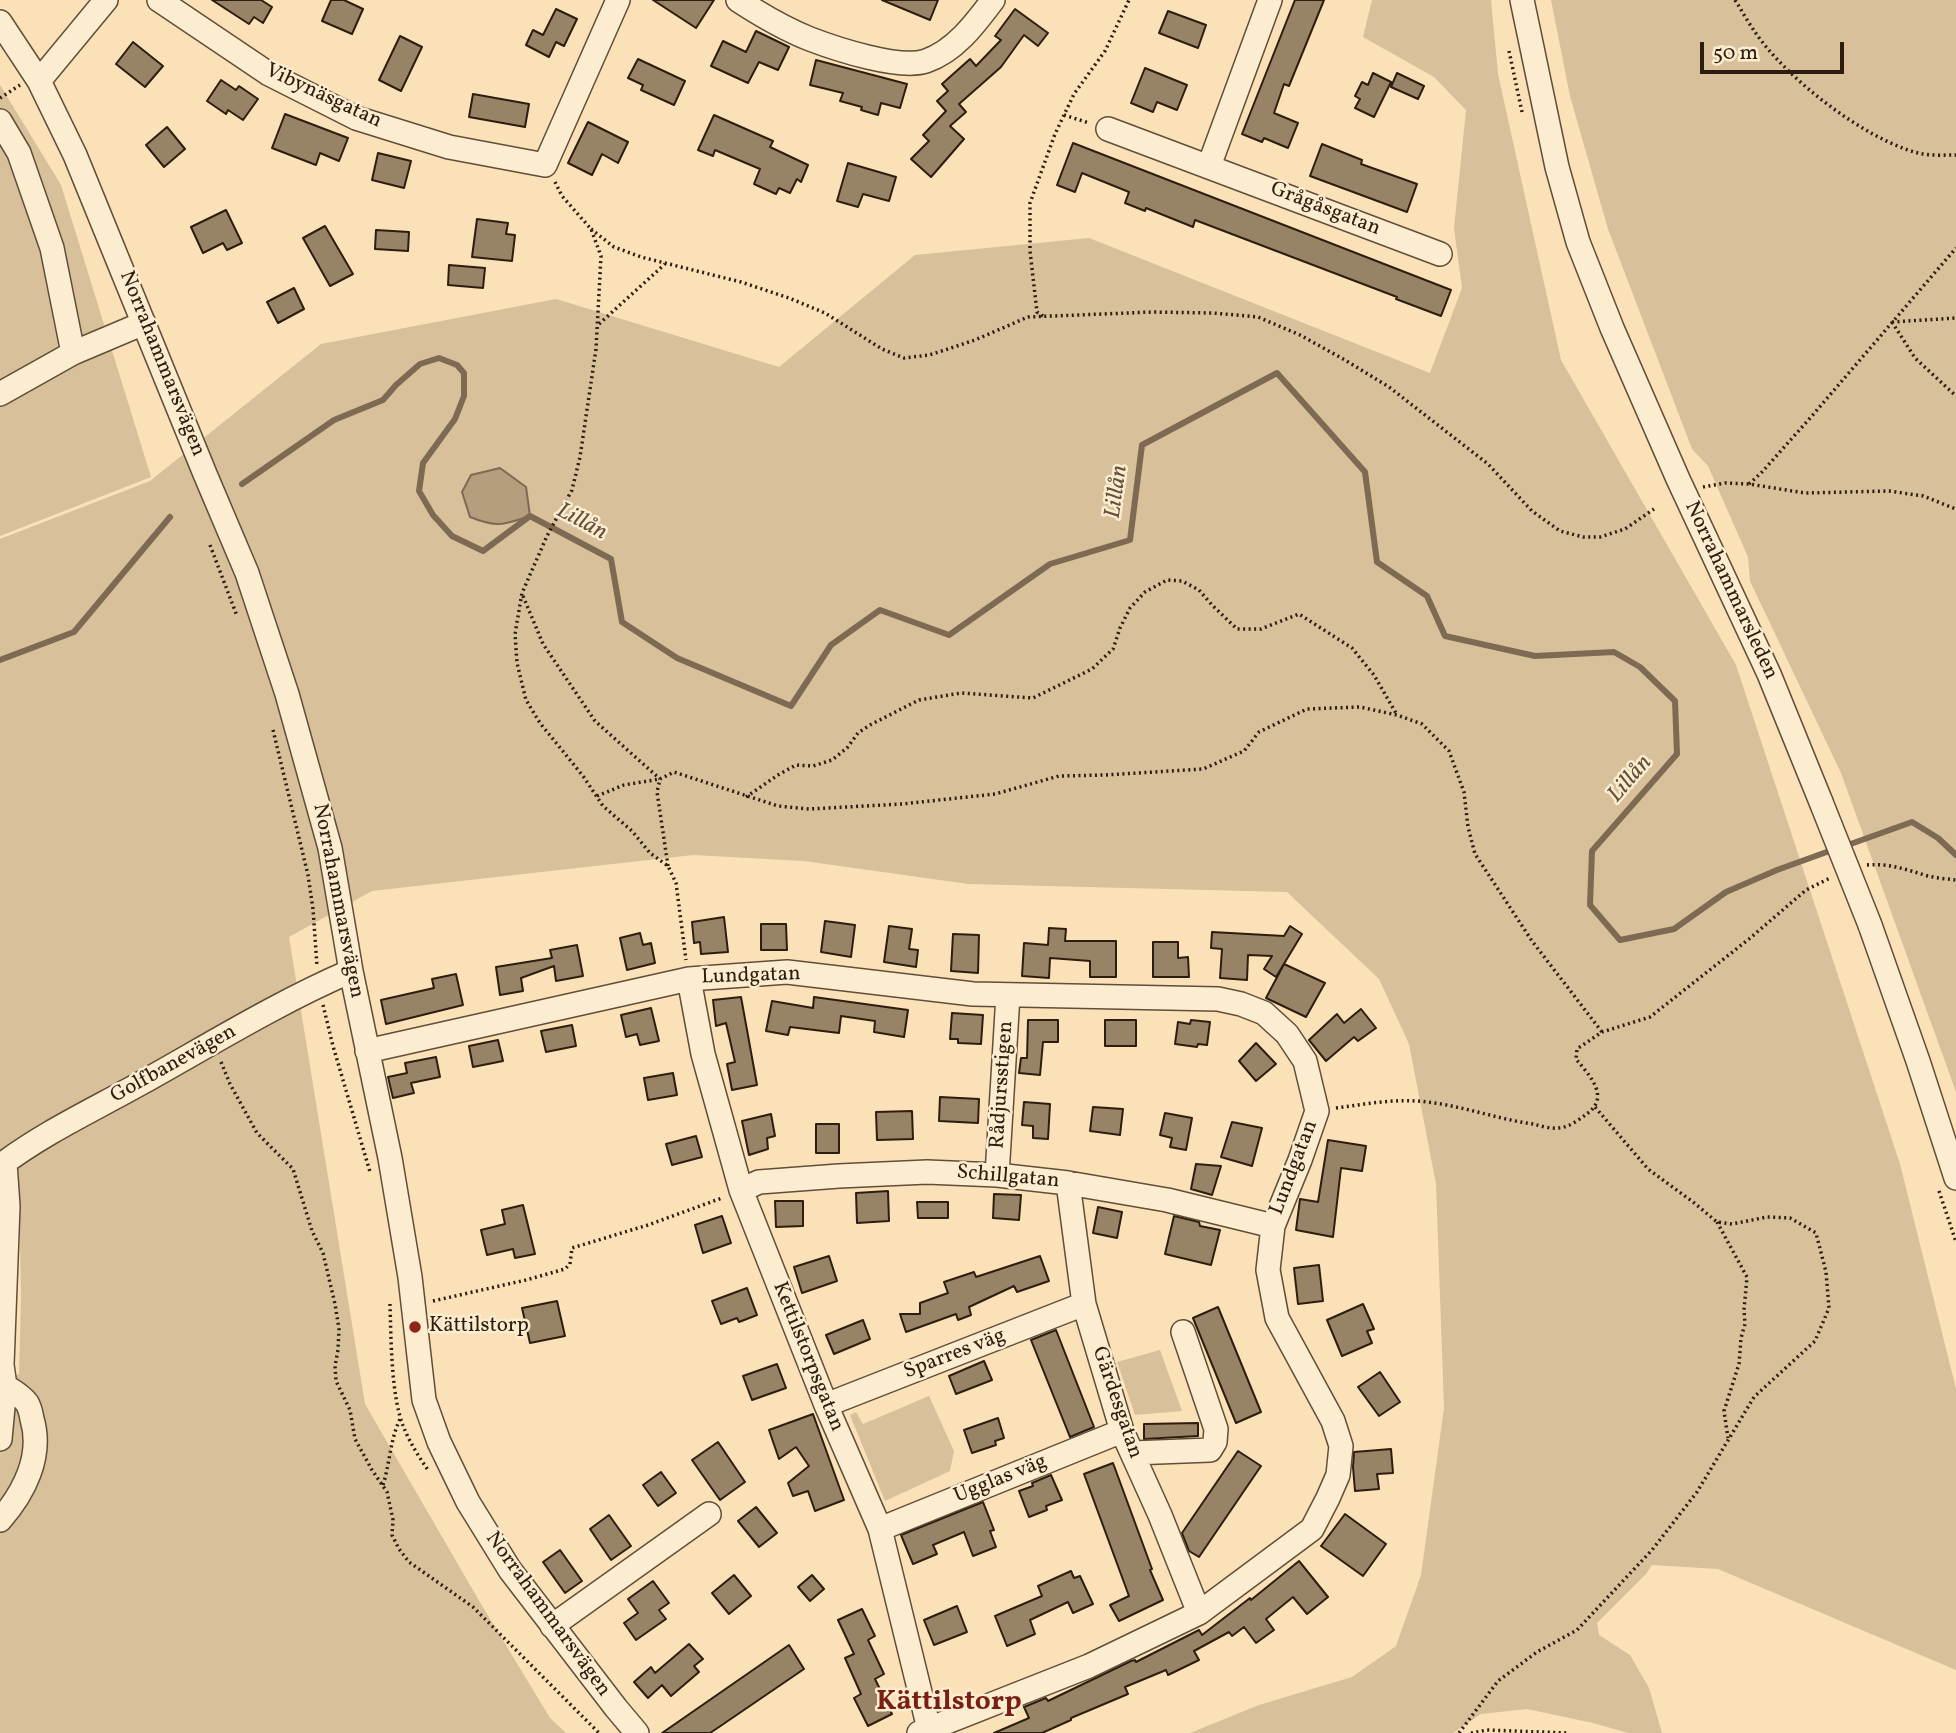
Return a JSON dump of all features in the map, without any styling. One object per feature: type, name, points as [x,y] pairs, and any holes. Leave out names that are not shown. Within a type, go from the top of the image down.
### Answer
[{"type":"street","points":[[30,83],[106,0]]},
{"type":"street","name":"Vibynäsgatan","points":[[159,0],[269,75],[356,118],[449,147],[545,165]]},
{"type":"street","points":[[545,165],[618,0]]},
{"type":"street","points":[[738,0],[809,39],[902,64],[924,62],[942,53],[960,40],[993,0]]},
{"type":"street","points":[[1209,166],[1269,0]]},
{"type":"street","name":"Norrahammarsleden","points":[[1521,0],[1557,167],[1578,242],[1678,479],[1769,674],[1821,802],[1870,925],[1956,1178]]},
{"type":"street","name":"Norrahammarsvägen","points":[[0,22],[30,83],[75,155],[247,572],[287,694],[330,848],[351,971],[390,1158],[410,1277],[424,1400],[439,1442],[468,1502],[510,1570],[637,1733]]},
{"type":"street","points":[[0,121],[19,153],[52,248],[73,354]]},
{"type":"street","name":"Grågåsgatan","points":[[1108,129],[1440,254]]},
{"type":"street","points":[[0,394],[73,354],[144,323]]},
{"type":"street","name":"Golfbanevägen","points":[[2,1165],[39,1141],[216,1041],[318,985],[351,971]]},
{"type":"street","name":"Lundgatan","points":[[368,1051],[689,979],[787,972],[973,994],[1218,999],[1264,1013],[1287,1034],[1305,1061],[1317,1111],[1273,1226],[1268,1270],[1277,1318],[1333,1421],[1341,1446],[1338,1475],[1312,1529],[1199,1613],[1089,1666],[926,1731]]},
{"type":"street","name":"Kettilstorpsgatan","points":[[689,979],[704,1054],[741,1190],[826,1405],[880,1529],[926,1731]]},
{"type":"street","name":"Rådjursstigen","points":[[997,1175],[1008,995]]},
{"type":"street","points":[[0,1438],[5,1386],[2,1365],[8,1206],[2,1165]]},
{"type":"street","name":"Schillgatan","points":[[741,1190],[759,1182],[839,1176],[927,1172],[997,1175],[1068,1183],[1167,1200],[1273,1226]]},
{"type":"street","name":"Gärdesgatan","points":[[1068,1183],[1084,1304],[1122,1431],[1160,1515],[1199,1613]]},
{"type":"street","name":"Sparres väg","points":[[826,1405],[1084,1304]]},
{"type":"street","points":[[1132,1453],[1210,1450],[1215,1442],[1216,1429],[1183,1332]]},
{"type":"street","points":[[0,1520],[15,1502],[30,1471],[36,1432],[29,1406],[20,1395],[5,1386]]},
{"type":"street","name":"Ugglas väg","points":[[880,1529],[1122,1431]]},
{"type":"street","points":[[552,1626],[709,1514]]},
{"type":"path","points":[[1044,317],[1037,312],[1030,251],[1030,203],[1055,134],[1074,94],[1105,51],[1129,0]]},
{"type":"path","points":[[1735,0],[1756,34],[1816,96],[1885,141],[1920,153],[1956,155]]},
{"type":"path","points":[[0,98],[30,83]]},
{"type":"path","points":[[1064,115],[1108,129]]},
{"type":"path","points":[[545,165],[562,196],[591,229],[614,247],[789,298],[825,313],[882,349],[904,358],[937,353],[1028,317],[1152,312],[1258,317],[1300,335],[1390,387],[1488,464],[1532,511],[1560,531],[1583,537],[1600,537],[1625,529],[1654,509]]},
{"type":"path","points":[[591,229],[601,256],[598,326],[580,457],[572,489],[547,536],[522,593],[515,634],[517,663],[526,700],[540,723],[583,776],[603,806],[632,831],[650,853],[668,866]]},
{"type":"path","points":[[1749,484],[1811,417],[1956,248]]},
{"type":"path","points":[[598,326],[665,264]]},
{"type":"path","points":[[1892,322],[1956,318]]},
{"type":"path","points":[[1892,322],[1915,358],[1956,396]]},
{"type":"path","points":[[1699,487],[1725,483],[1805,493],[1889,491],[1923,496],[1956,509]]},
{"type":"path","points":[[210,543],[238,618]]},
{"type":"path","points":[[746,797],[796,765],[813,766],[831,760],[847,748],[858,733],[919,700],[961,693],[1033,698],[1092,669],[1113,649],[1130,608],[1145,592],[1167,580],[1182,581],[1199,590],[1237,629],[1261,629],[1299,614],[1352,648],[1374,675],[1397,715]]},
{"type":"path","points":[[522,593],[543,644],[594,721],[660,779]]},
{"type":"path","points":[[597,796],[624,785],[660,779],[674,772],[778,806],[823,809],[902,804],[995,794],[1059,776],[1203,769],[1244,751],[1259,732],[1307,709],[1360,707],[1397,715],[1422,724],[1449,751],[1464,792],[1468,827],[1475,854],[1532,941],[1602,1032]]},
{"type":"path","points":[[271,719],[308,875],[318,985],[374,1183]]},
{"type":"path","points":[[660,779],[657,792],[668,866],[676,883],[689,979]]},
{"type":"path","points":[[1858,866],[1898,866],[1928,876],[1956,880]]},
{"type":"path","points":[[1317,1111],[1376,1103],[1425,1101],[1559,1128],[1578,1121],[1595,1107],[1598,1097],[1596,1088],[1576,1059],[1577,1049],[1602,1032],[1650,1017],[1749,940],[1806,890],[1822,882]]},
{"type":"path","points":[[216,1041],[222,1066],[257,1133],[293,1168],[312,1231],[323,1253],[335,1304],[339,1329],[336,1381],[350,1410],[355,1439],[387,1492],[393,1520],[392,1535],[399,1549],[409,1562],[473,1606],[599,1733]]},
{"type":"path","points":[[1595,1107],[1648,1169],[1717,1222],[1747,1277],[1740,1364],[1724,1411],[1728,1440]]},
{"type":"path","points":[[430,1293],[433,1302],[565,1269],[570,1264],[572,1248],[648,1225],[741,1190]]},
{"type":"path","points":[[1459,1733],[1498,1681],[1537,1651],[1577,1630],[1652,1550],[1697,1492],[1754,1397],[1815,1341],[1829,1308],[1826,1272],[1816,1233],[1790,1217],[1767,1217],[1732,1224],[1717,1222]]},
{"type":"path","points":[[390,1303],[395,1384],[403,1426],[428,1470]]},
{"type":"path","points":[[383,1485],[394,1433],[401,1417]]},
{"type":"path","points":[[1471,1733],[1487,1730],[1568,1733]]},
{"type":"shaded area","points":[[1372,0],[1491,0],[1498,74],[1561,360],[1736,665],[1900,1164],[1956,1389],[1956,1670],[1718,1569],[1652,1565],[1597,1623],[1599,1635],[1630,1655],[1649,1688],[1662,1733],[1628,1733],[1527,1709],[1481,1714],[1453,1733],[1190,1733],[1259,1705],[1352,1677],[1396,1646],[1421,1575],[1444,1408],[1436,1184],[1409,1044],[1379,979],[1287,892],[968,884],[804,861],[693,855],[372,891],[289,937],[365,1404],[550,1718],[566,1733],[0,1733],[0,1384],[19,1374],[21,1297],[19,1188],[0,1174],[0,539],[150,481],[321,344],[556,299],[779,367],[915,255],[1089,238],[1430,373],[1462,288],[1454,228],[1466,110],[1434,77],[1363,37]]},
{"type":"shaded area","points":[[1551,0],[1956,0],[1956,1092],[1841,773],[1750,581],[1748,557],[1708,466],[1692,449],[1608,229],[1570,96]]},
{"type":"shaded area","points":[[0,85],[61,185],[151,477],[0,536]]},
{"type":"shaded area","points":[[500,468],[526,487],[530,516],[500,524],[470,517],[462,492],[471,475]]},
{"type":"shaded area","points":[[1160,1350],[1182,1411],[1135,1415],[1117,1362]]},
{"type":"shaded area","points":[[929,1396],[954,1451],[950,1471],[885,1501],[850,1415],[856,1412],[863,1424]]},
{"type":"building","points":[[212,0],[261,0],[272,7],[263,23],[254,17],[249,24]]},
{"type":"building","points":[[331,0],[344,0],[363,9],[352,34],[322,21]]},
{"type":"building","points":[[653,0],[714,0],[696,28]]},
{"type":"building","points":[[882,0],[938,0],[930,20]]},
{"type":"building","points":[[1295,0],[1324,0],[1289,86],[1284,84],[1274,113],[1298,123],[1288,148],[1264,138],[1262,142],[1242,134]]},
{"type":"building","points":[[556,9],[577,19],[564,46],[556,42],[549,57],[526,45],[533,30],[543,35]]},
{"type":"building","points":[[1015,9],[1048,33],[1038,46],[1024,35],[1001,67],[959,104],[966,112],[950,126],[964,139],[931,177],[911,159],[929,141],[923,135],[946,111],[937,101],[948,91],[942,84],[970,59],[976,66],[1001,40],[995,36]]},
{"type":"building","points":[[1168,11],[1206,25],[1198,48],[1159,33]]},
{"type":"building","points":[[756,31],[789,47],[778,70],[759,62],[748,83],[711,66],[723,41],[746,52]]},
{"type":"building","points":[[400,36],[422,47],[401,91],[379,80]]},
{"type":"building","points":[[133,42],[163,66],[145,87],[116,64]]},
{"type":"building","points":[[638,59],[685,81],[674,105],[641,90],[643,85],[628,78]]},
{"type":"building","points":[[816,60],[907,84],[900,108],[881,103],[878,115],[840,101],[843,93],[810,85]]},
{"type":"building","points":[[1145,68],[1187,85],[1177,110],[1157,102],[1153,112],[1131,103]]},
{"type":"building","points":[[1373,73],[1391,82],[1374,117],[1355,108],[1360,99],[1355,96],[1362,82],[1368,85]]},
{"type":"building","points":[[1397,73],[1424,86],[1418,99],[1391,87]]},
{"type":"building","points":[[221,80],[236,90],[239,86],[258,99],[243,120],[228,110],[226,114],[207,101]]},
{"type":"building","points":[[473,94],[529,104],[525,127],[469,117]]},
{"type":"building","points":[[285,114],[348,138],[339,161],[320,153],[316,165],[272,148]]},
{"type":"building","points":[[714,115],[773,141],[770,147],[808,165],[801,182],[797,179],[790,193],[779,188],[776,194],[754,184],[760,169],[715,150],[713,156],[698,150]]},
{"type":"building","points":[[588,122],[628,142],[618,163],[602,154],[592,175],[568,163]]},
{"type":"building","points":[[167,127],[185,149],[164,167],[146,145]]},
{"type":"building","points":[[1073,143],[1451,290],[1441,316],[1195,220],[1193,227],[1146,208],[1145,211],[1125,203],[1129,192],[1082,173],[1075,192],[1057,185]]},
{"type":"building","points":[[1322,144],[1362,160],[1361,164],[1417,184],[1407,212],[1310,176]]},
{"type":"building","points":[[378,153],[411,161],[404,188],[372,180]]},
{"type":"building","points":[[848,163],[896,177],[889,201],[863,194],[858,207],[837,201]]},
{"type":"building","points":[[226,210],[242,243],[227,250],[223,243],[203,253],[191,227]]},
{"type":"building","points":[[477,219],[508,223],[506,234],[515,235],[512,261],[472,257]]},
{"type":"building","points":[[325,226],[353,274],[330,286],[303,238]]},
{"type":"building","points":[[376,230],[409,232],[408,251],[375,249]]},
{"type":"building","points":[[449,265],[485,268],[483,288],[448,285]]},
{"type":"building","points":[[294,288],[304,309],[278,323],[267,302]]},
{"type":"building","points":[[724,917],[728,952],[701,954],[700,942],[694,943],[692,922]]},
{"type":"building","points":[[825,921],[855,925],[851,957],[821,952]]},
{"type":"building","points":[[761,924],[786,924],[787,950],[761,950]]},
{"type":"building","points":[[889,926],[912,929],[909,949],[918,950],[916,967],[884,962]]},
{"type":"building","points":[[1290,926],[1302,934],[1276,977],[1264,969],[1272,956],[1248,955],[1247,980],[1220,978],[1222,949],[1211,948],[1212,932],[1284,936]]},
{"type":"building","points":[[1049,928],[1066,929],[1065,941],[1116,941],[1116,977],[1090,977],[1090,961],[1050,958],[1049,978],[1022,976],[1024,943],[1048,945]]},
{"type":"building","points":[[640,933],[643,945],[651,943],[655,963],[627,970],[620,938]]},
{"type":"building","points":[[953,934],[979,935],[978,973],[951,971]]},
{"type":"building","points":[[1153,942],[1178,942],[1178,958],[1188,957],[1189,977],[1153,977]]},
{"type":"building","points":[[577,945],[583,976],[556,981],[554,966],[521,978],[523,991],[500,995],[496,967],[552,958],[550,950]]},
{"type":"building","points":[[1284,964],[1325,983],[1306,1017],[1266,998]]},
{"type":"building","points":[[456,974],[463,1005],[386,1024],[381,1000],[434,988],[432,979]]},
{"type":"building","points":[[741,997],[757,1085],[732,1090],[727,1064],[735,1062],[726,1023],[716,1026],[713,1000]]},
{"type":"building","points":[[814,997],[908,1010],[904,1037],[874,1032],[875,1021],[841,1016],[839,1033],[790,1027],[788,1035],[766,1031],[772,1001],[813,1008]]},
{"type":"building","points":[[651,1008],[659,1041],[640,1045],[637,1034],[626,1037],[621,1015]]},
{"type":"building","points":[[1361,1009],[1376,1028],[1358,1041],[1354,1037],[1326,1061],[1309,1040],[1337,1014],[1344,1023]]},
{"type":"building","points":[[952,1013],[983,1015],[981,1044],[958,1043],[958,1039],[950,1039]]},
{"type":"building","points":[[1028,1020],[1058,1020],[1058,1042],[1043,1042],[1040,1075],[1019,1073],[1021,1058],[1027,1058]]},
{"type":"building","points":[[1105,1020],[1136,1020],[1136,1046],[1105,1046]]},
{"type":"building","points":[[1191,1020],[1210,1022],[1207,1045],[1198,1044],[1197,1047],[1175,1044],[1178,1022],[1190,1024]]},
{"type":"building","points":[[572,1025],[576,1046],[546,1052],[541,1031]]},
{"type":"building","points":[[498,1040],[503,1061],[473,1067],[469,1046]]},
{"type":"building","points":[[1256,1043],[1276,1064],[1256,1081],[1239,1061]]},
{"type":"building","points":[[436,1057],[440,1077],[411,1083],[414,1093],[393,1098],[388,1077],[407,1073],[405,1063]]},
{"type":"building","points":[[673,1073],[677,1095],[648,1100],[644,1078]]},
{"type":"building","points":[[940,1097],[979,1099],[978,1123],[939,1121]]},
{"type":"building","points":[[1024,1102],[1050,1104],[1048,1139],[1033,1138],[1033,1126],[1022,1125]]},
{"type":"building","points":[[1093,1107],[1123,1109],[1120,1135],[1090,1131]]},
{"type":"building","points":[[912,1111],[913,1139],[877,1140],[876,1112]]},
{"type":"building","points":[[1165,1113],[1192,1118],[1186,1150],[1170,1147],[1172,1138],[1160,1135]]},
{"type":"building","points":[[771,1114],[775,1136],[767,1138],[768,1149],[749,1155],[742,1121]]},
{"type":"building","points":[[1232,1122],[1262,1128],[1252,1166],[1221,1157]]},
{"type":"building","points":[[816,1124],[839,1124],[839,1153],[816,1153]]},
{"type":"building","points":[[696,1136],[702,1157],[672,1165],[666,1144]]},
{"type":"building","points":[[1328,1140],[1366,1146],[1362,1171],[1341,1168],[1333,1237],[1296,1230],[1300,1199],[1318,1202]]},
{"type":"building","points":[[1196,1164],[1221,1166],[1212,1195],[1191,1189]]},
{"type":"building","points":[[888,1191],[889,1221],[857,1223],[856,1193]]},
{"type":"building","points":[[994,1194],[1021,1195],[1019,1220],[993,1218]]},
{"type":"building","points":[[775,1201],[803,1201],[803,1226],[776,1227]]},
{"type":"building","points":[[917,1202],[948,1202],[948,1218],[918,1218]]},
{"type":"building","points":[[523,1205],[535,1254],[515,1258],[513,1249],[487,1255],[481,1230],[505,1224],[502,1210]]},
{"type":"building","points":[[1098,1207],[1122,1212],[1117,1238],[1093,1233]]},
{"type":"building","points":[[722,1216],[731,1243],[703,1253],[695,1225]]},
{"type":"building","points":[[1174,1216],[1220,1230],[1211,1265],[1165,1254]]},
{"type":"building","points":[[829,1256],[837,1281],[802,1293],[794,1267]]},
{"type":"building","points":[[1040,1256],[1049,1281],[1017,1292],[1014,1286],[969,1307],[971,1315],[958,1320],[956,1314],[906,1332],[900,1314],[920,1314],[920,1303],[948,1293],[944,1282],[974,1272],[976,1277]]},
{"type":"building","points":[[1319,1265],[1323,1301],[1298,1304],[1294,1268]]},
{"type":"building","points":[[747,1288],[757,1315],[739,1322],[737,1318],[721,1324],[712,1301]]},
{"type":"building","points":[[557,1301],[565,1336],[530,1343],[522,1308]]},
{"type":"building","points":[[1363,1304],[1374,1329],[1367,1331],[1372,1343],[1342,1356],[1327,1320]]},
{"type":"building","points":[[1218,1307],[1261,1412],[1236,1423],[1193,1318]]},
{"type":"building","points":[[863,1320],[870,1339],[834,1354],[826,1335]]},
{"type":"building","points":[[1056,1330],[1094,1427],[1070,1437],[1031,1340]]},
{"type":"building","points":[[984,1361],[992,1380],[956,1394],[949,1376]]},
{"type":"building","points":[[777,1364],[786,1388],[752,1400],[743,1376]]},
{"type":"building","points":[[1380,1372],[1400,1402],[1379,1416],[1358,1387]]},
{"type":"building","points":[[813,1414],[844,1500],[815,1511],[808,1491],[793,1496],[788,1483],[809,1466],[796,1447],[779,1459],[769,1430]]},
{"type":"building","points":[[998,1418],[1004,1438],[995,1441],[996,1445],[972,1453],[964,1430]]},
{"type":"building","points":[[1198,1423],[1198,1436],[1144,1439],[1144,1424]]},
{"type":"building","points":[[718,1442],[745,1482],[720,1500],[692,1460]]},
{"type":"building","points":[[1391,1449],[1393,1473],[1377,1474],[1379,1489],[1355,1491],[1354,1452]]},
{"type":"building","points":[[1238,1451],[1261,1466],[1199,1557],[1189,1551],[1182,1533]]},
{"type":"building","points":[[1113,1463],[1163,1600],[1119,1621],[1110,1605],[1129,1596],[1084,1474]]},
{"type":"building","points":[[661,1472],[676,1493],[658,1506],[643,1485]]},
{"type":"building","points":[[1051,1475],[1062,1500],[1029,1517],[1019,1491]]},
{"type":"building","points":[[983,1502],[994,1530],[990,1531],[996,1547],[973,1556],[964,1532],[933,1545],[937,1554],[913,1564],[901,1535]]},
{"type":"building","points":[[756,1507],[777,1533],[759,1547],[738,1521]]},
{"type":"building","points":[[1345,1514],[1386,1544],[1363,1576],[1321,1546]]},
{"type":"building","points":[[609,1515],[631,1546],[611,1560],[590,1529]]},
{"type":"building","points":[[560,1550],[582,1581],[565,1593],[543,1562]]},
{"type":"building","points":[[1299,1561],[1328,1597],[1307,1614],[1293,1597],[1266,1619],[1274,1630],[1256,1643],[1244,1627],[1232,1636],[1229,1632],[1194,1651],[1199,1660],[1168,1675],[1166,1670],[1125,1687],[1128,1694],[1042,1733],[994,1733],[1029,1718],[1024,1707],[1046,1698],[1048,1701],[1131,1661],[1136,1662],[1199,1630],[1202,1635]]},
{"type":"building","points":[[1071,1571],[1074,1578],[1080,1576],[1093,1604],[1073,1613],[1068,1602],[1030,1620],[1035,1634],[1007,1646],[995,1616],[1042,1596],[1038,1586]]},
{"type":"building","points":[[734,1575],[751,1596],[729,1614],[712,1593]]},
{"type":"building","points":[[812,1575],[824,1589],[810,1601],[798,1587]]},
{"type":"building","points":[[653,1581],[669,1603],[659,1610],[666,1619],[636,1640],[624,1623],[638,1613],[628,1599]]},
{"type":"building","points":[[957,1606],[967,1632],[934,1645],[924,1620]]},
{"type":"building","points":[[862,1609],[875,1636],[868,1640],[884,1674],[875,1679],[892,1714],[868,1726],[854,1698],[861,1694],[845,1658],[854,1654],[838,1620]]},
{"type":"building","points":[[689,1644],[703,1659],[694,1666],[699,1672],[671,1696],[662,1685],[648,1698],[634,1682],[651,1667],[655,1673]]},
{"type":"building","points":[[789,1645],[804,1669],[710,1733],[662,1733]]},
{"type":"waterway","name":"Lillån","points":[[242,484],[334,420],[383,400],[420,364],[439,358],[457,365],[464,373],[464,396],[455,419],[423,463],[419,491],[433,515],[452,536],[483,551],[530,516],[611,559],[622,622],[677,658],[791,706],[831,645],[880,610],[949,635],[1050,564],[1130,540],[1142,445],[1277,373],[1365,472],[1377,562],[1427,596],[1445,636],[1535,656],[1614,652],[1640,667],[1675,701],[1677,754],[1592,851],[1590,905],[1620,940],[1674,929],[1726,892],[1835,849]]},
{"type":"waterway","name":"Lillån","points":[[0,660],[74,632],[170,517]]},
{"type":"waterway","name":"Lillån","points":[[1845,846],[1912,822],[1938,838],[1956,855]]},
{"type":"place","name":"Kättilstorp","points":[[415,1327]]},
{"type":"district","name":"Kättilstorp","points":[[949,1704]]}]
